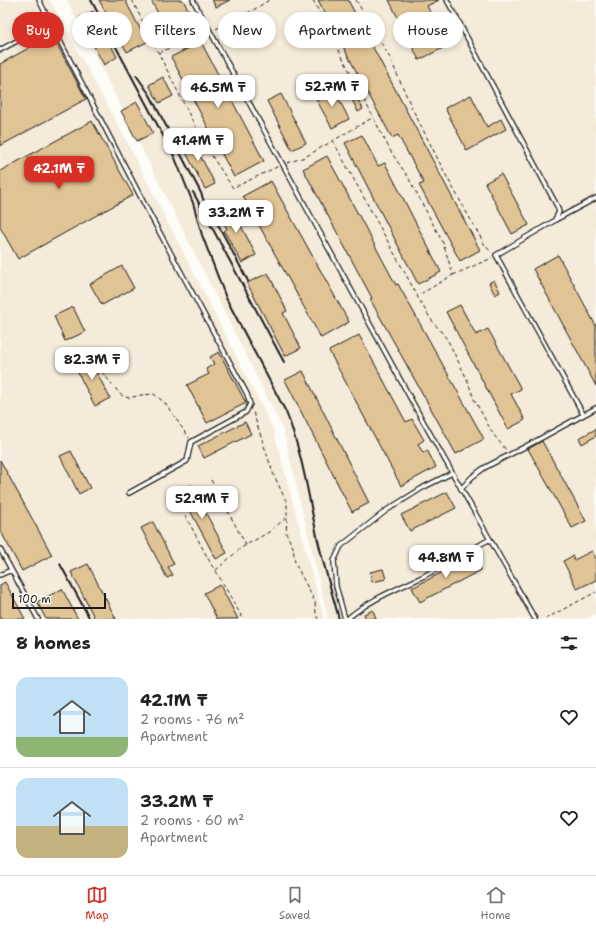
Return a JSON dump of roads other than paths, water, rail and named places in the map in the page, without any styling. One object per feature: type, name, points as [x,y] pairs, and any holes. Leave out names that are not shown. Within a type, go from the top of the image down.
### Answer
[{"type":"lane","points":[[38,0],[45,12]]},
{"type":"lane","points":[[193,0],[452,473],[535,619]]},
{"type":"lane","points":[[447,0],[557,206],[559,212],[554,221]]},
{"type":"lane","points":[[0,50],[12,44]]},
{"type":"lane","points":[[64,48],[148,210],[247,394],[250,404],[246,412],[191,442],[186,462],[129,493]]},
{"type":"lane","points":[[583,414],[496,255],[596,198]]},
{"type":"lane","points":[[461,489],[472,477],[484,468],[596,408]]},
{"type":"lane","points":[[452,473],[424,487],[387,510],[341,546],[334,561],[336,586],[346,619],[371,602],[424,576],[490,539]]},
{"type":"lane","points":[[0,549],[38,619]]},
{"type":"lane","points":[[0,575],[11,570]]},
{"type":"railway","points":[[91,0],[175,158],[193,203],[202,235],[226,298],[286,412],[296,442],[319,546],[339,619]]},
{"type":"railway","points":[[136,75],[150,95],[201,193],[206,207]]},
{"type":"railway","points":[[193,192],[284,362]]},
{"type":"railway","points":[[206,202],[248,281]]},
{"type":"railway","points":[[60,564],[90,619]]}]
